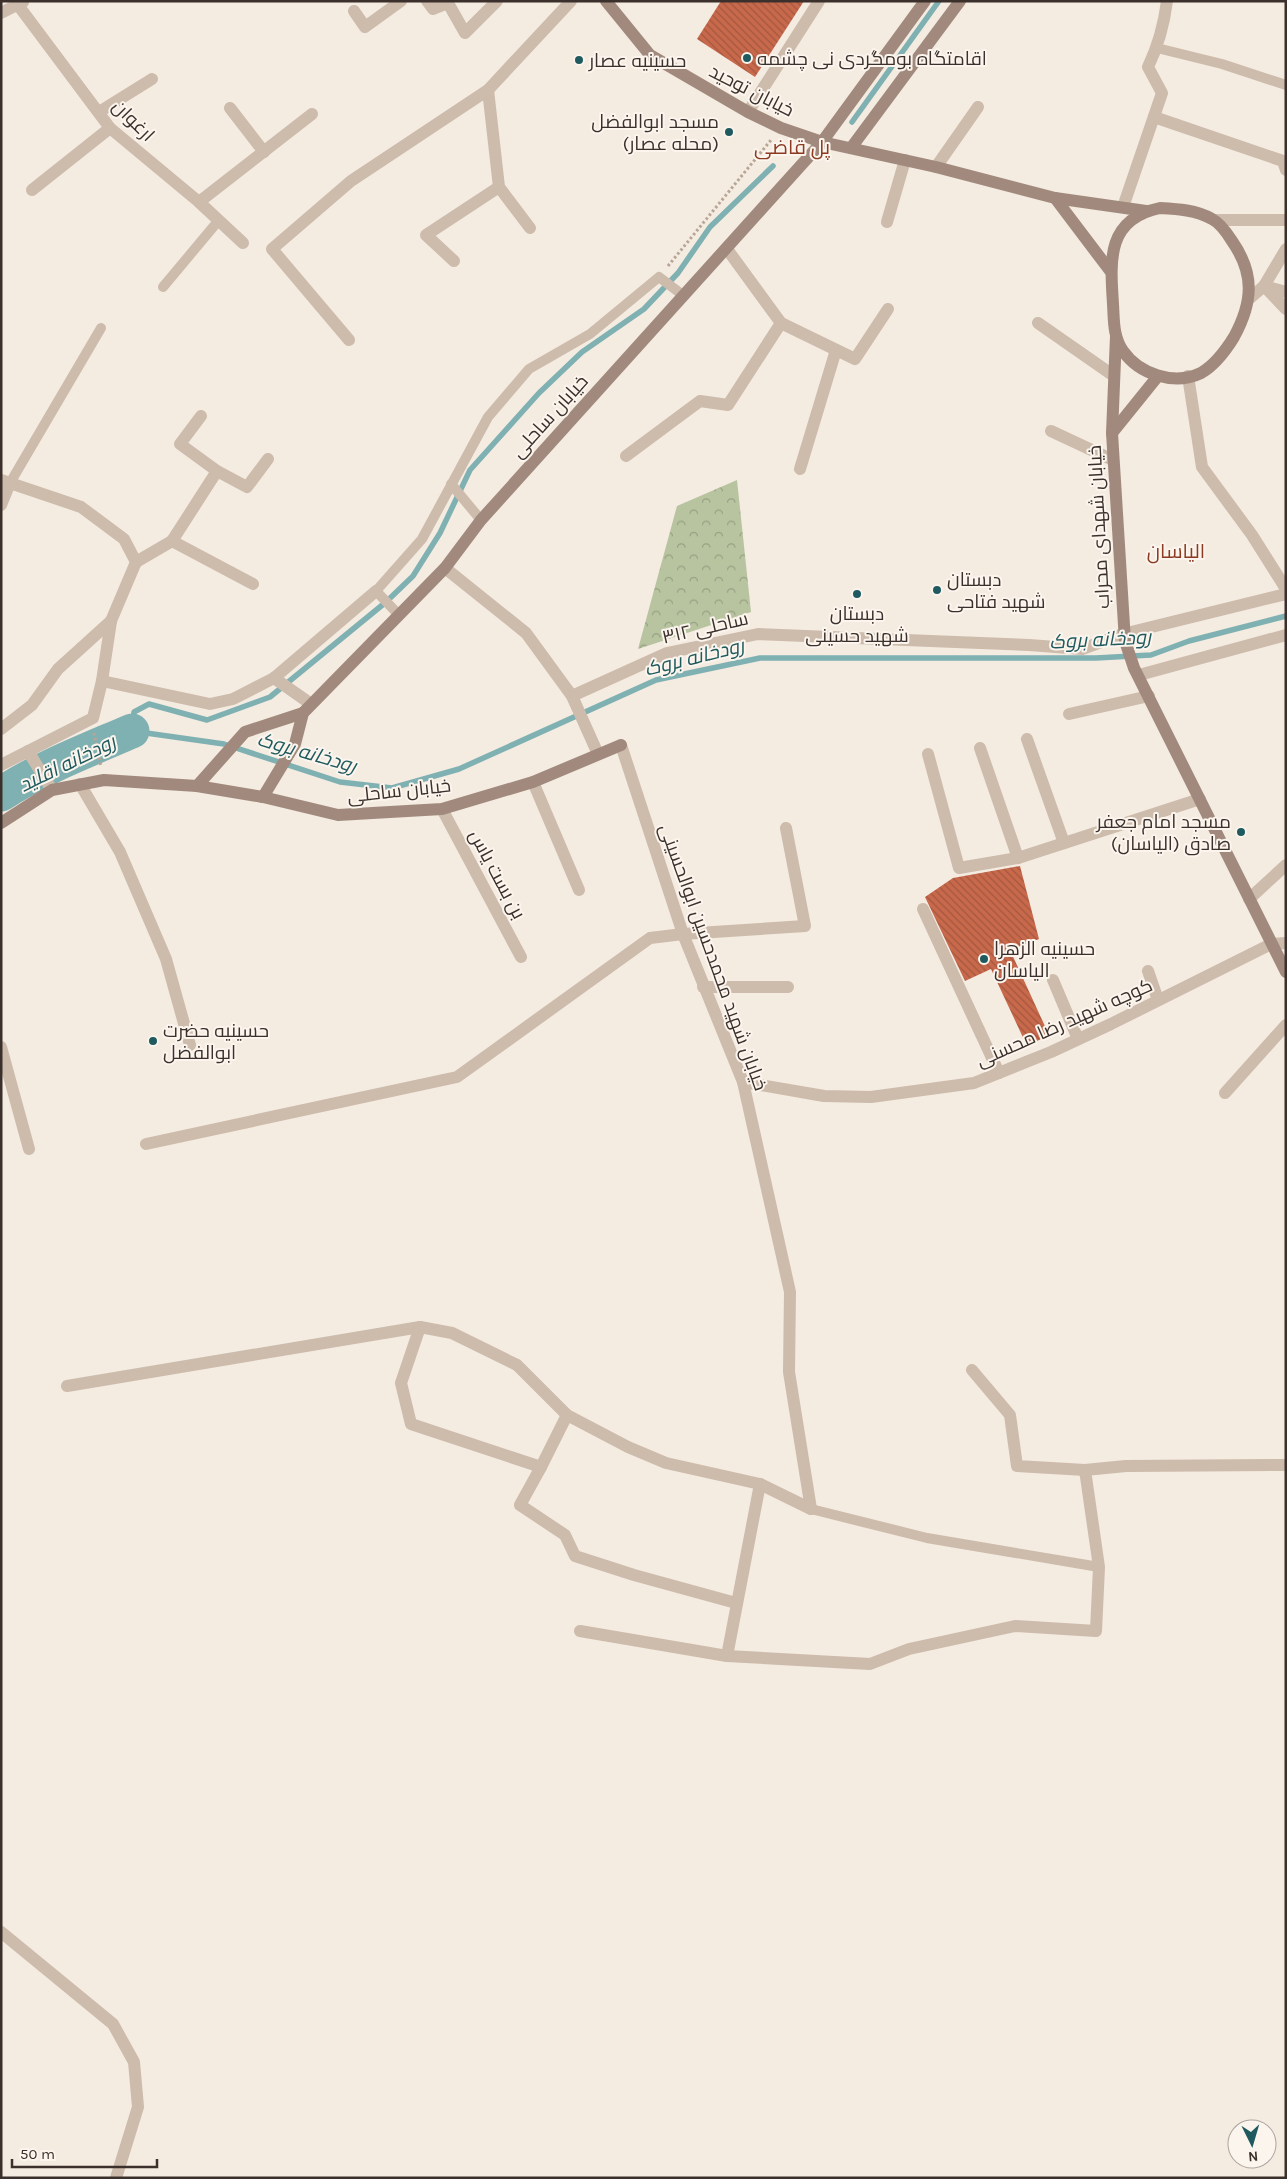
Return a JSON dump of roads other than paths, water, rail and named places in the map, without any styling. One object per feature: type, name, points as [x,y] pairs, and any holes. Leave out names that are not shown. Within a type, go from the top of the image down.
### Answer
[{"type":"street","points":[[354,11],[365,27],[401,1]]},
{"type":"street","points":[[428,1],[434,9],[448,3],[465,33],[497,1]]},
{"type":"street","points":[[349,340],[272,249],[351,181],[488,90],[572,1]]},
{"type":"street","name":"خیابان توحید","points":[[606,1],[650,55],[748,112],[781,128],[822,142],[936,167],[1055,198],[1146,211]]},
{"type":"street","points":[[748,112],[819,1]]},
{"type":"street","name":"خیابان ساحلی","points":[[263,797],[295,744],[307,709],[395,611],[445,568],[481,520],[681,294],[727,249],[822,142],[924,1]]},
{"type":"street","points":[[851,148],[960,1]]},
{"type":"street","points":[[1123,208],[1162,93],[1148,67],[1157,48],[1167,1]]},
{"type":"street","points":[[1,13],[21,3]]},
{"type":"street","name":"ارغوان","points":[[21,3],[110,128],[199,202],[243,243]]},
{"type":"street","points":[[99,112],[152,79]]},
{"type":"street","points":[[488,90],[498,186],[530,228]]},
{"type":"street","points":[[936,167],[978,107]]},
{"type":"street","points":[[230,108],[264,152]]},
{"type":"street","points":[[199,202],[312,114]]},
{"type":"street","points":[[1154,117],[1283,161],[1286,170]]},
{"type":"street","points":[[32,190],[110,128]]},
{"type":"street","points":[[887,222],[905,160]]},
{"type":"street","points":[[454,261],[426,235],[498,186]]},
{"type":"street","points":[[1055,198],[1111,272]]},
{"type":"street","points":[[1214,220],[1227,233],[1243,259],[1249,281],[1249,299],[1236,333],[1225,350],[1214,362],[1201,373],[1172,378],[1158,376],[1144,370],[1132,361],[1122,350],[1116,336],[1111,272],[1115,242],[1120,232],[1135,217],[1146,211],[1160,208],[1191,211],[1214,220],[1286,220]]},
{"type":"street","points":[[727,249],[781,324],[855,359],[888,309]]},
{"type":"street","points":[[1249,299],[1264,286],[1286,249]]},
{"type":"street","points":[[1264,286],[1286,292]]},
{"type":"street","points":[[1264,286],[1286,309]]},
{"type":"street","points":[[1038,323],[1114,376]]},
{"type":"street","points":[[626,456],[700,401],[728,405],[781,324]]},
{"type":"street","name":"خیابان شهدای محراب","points":[[1116,336],[1112,433],[1124,637],[1136,672],[1286,972]]},
{"type":"street","points":[[800,469],[836,350]]},
{"type":"street","name":"خیابان شهدای محراب","points":[[1112,433],[1158,376]]},
{"type":"street","points":[[1188,376],[1202,467],[1252,535],[1286,589]]},
{"type":"street","points":[[201,416],[180,444],[217,470],[247,486],[268,459]]},
{"type":"street","points":[[1051,431],[1113,460]]},
{"type":"street","points":[[1,765],[30,754],[93,724],[111,621],[136,562],[172,541],[217,470]]},
{"type":"street","points":[[1,505],[6,482],[81,507],[124,540],[136,562]]},
{"type":"street","points":[[172,541],[253,584]]},
{"type":"street","points":[[445,568],[526,634],[572,696],[598,754]]},
{"type":"street","points":[[102,681],[210,704],[233,699],[274,678],[378,593]]},
{"type":"street","name":"ساحلی ۳۱۲","points":[[572,696],[667,653],[758,634],[1029,645],[1082,649],[1286,594]]},
{"type":"street","points":[[1,729],[32,705],[58,669],[111,621]]},
{"type":"street","points":[[1136,672],[1286,635]]},
{"type":"street","points":[[274,678],[307,709]]},
{"type":"street","points":[[1069,714],[1149,696]]},
{"type":"street","name":"خیابان ساحلی","points":[[196,786],[245,732],[307,709]]},
{"type":"street","points":[[1027,740],[1064,843]]},
{"type":"street","name":"خیابان ساحلی","points":[[1,823],[52,790],[104,780],[196,786],[263,797],[338,815],[442,809],[534,782],[621,745]]},
{"type":"street","name":"خیابان شهید محمدحسین ابوالحسینی","points":[[621,745],[683,934],[743,1082],[790,1292],[788,1372],[811,1509]]},
{"type":"street","points":[[980,748],[1018,858]]},
{"type":"street","points":[[30,754],[52,790]]},
{"type":"street","points":[[928,754],[959,868],[1018,858],[1200,799]]},
{"type":"street","points":[[534,782],[579,890]]},
{"type":"street","points":[[80,784],[120,852],[155,932],[166,959],[190,1045]]},
{"type":"street","name":"بن بست یاس","points":[[442,809],[521,957]]},
{"type":"street","points":[[146,1144],[457,1077],[650,938],[805,926],[786,828]]},
{"type":"street","points":[[1248,899],[1286,866]]},
{"type":"street","points":[[924,909],[999,1073]]},
{"type":"street","points":[[1271,944],[1286,943]]},
{"type":"street","name":"کوچه شهید رضا محسنی","points":[[743,1082],[824,1096],[871,1097],[974,1083],[1078,1039],[1271,944]]},
{"type":"street","points":[[1148,971],[1158,1000]]},
{"type":"street","points":[[1053,980],[1078,1039]]},
{"type":"street","points":[[703,987],[788,987]]},
{"type":"street","points":[[1225,1093],[1286,1025]]},
{"type":"street","points":[[1,1047],[29,1150]]},
{"type":"street","points":[[68,1386],[420,1327],[452,1333],[517,1365],[567,1415],[628,1447],[666,1463],[760,1484],[811,1509]]},
{"type":"street","points":[[420,1327],[401,1383],[411,1424],[541,1467]]},
{"type":"street","points":[[972,1370],[1010,1415],[1017,1466],[1085,1470],[1126,1466],[1286,1465]]},
{"type":"street","points":[[567,1415],[520,1505],[565,1534],[575,1556],[634,1575],[736,1602]]},
{"type":"street","points":[[580,1631],[727,1656],[870,1664],[909,1649],[1014,1626],[1096,1631],[1099,1566],[1085,1470]]},
{"type":"street","points":[[727,1656],[760,1484]]},
{"type":"street","points":[[1,1932],[113,2024],[134,2062],[138,2107],[116,2178]]},
{"type":"lane","points":[[1157,48],[1222,64],[1286,85]]},
{"type":"lane","points":[[163,287],[218,220]]},
{"type":"lane","points":[[395,611],[378,593],[422,539],[454,487],[488,417],[529,369],[590,334],[662,279],[681,294]]},
{"type":"lane","points":[[6,482],[101,328]]},
{"type":"lane","points":[[454,487],[481,520]]},
{"type":"lane","points":[[811,1509],[927,1538],[1099,1566]]},
{"type":"waterway","points":[[852,122],[939,1]]},
{"type":"waterway","name":"رودخانه بروک","points":[[773,166],[710,227],[678,273],[644,309],[582,352],[539,393],[470,470],[440,533],[413,576],[386,602],[270,697],[207,720],[149,704],[134,712],[132,731],[224,744],[340,782],[392,788],[459,769],[656,680],[760,658],[1096,658],[1151,655],[1189,641],[1286,616]]},
{"type":"waterway","name":"رودخانه اقلید","points":[[1,794],[48,768],[132,731]]},
{"type":"place","name":"اقامتگاه بومگردی نی چشمه","points":[[747,58]]},
{"type":"place","name":"حسینیه عصار","points":[[579,60]]},
{"type":"place","name":"مسجد ابوالفضل (محله عصار)","points":[[729,132]]},
{"type":"place","name":"دبستان شهید فتاحی","points":[[937,590]]},
{"type":"place","name":"دبستان شهید حسینی","points":[[857,594]]},
{"type":"place","name":"مسجد امام جعفر صادق (الیاسان)","points":[[1241,832]]},
{"type":"place","name":"حسینیه الزهرا الیاسان","points":[[984,959]]},
{"type":"place","name":"حسینیه حضرت ابوالفضل","points":[[153,1041]]},
{"type":"district","name":"پل قاضی","points":[[792,147]]},
{"type":"district","name":"الیاسان","points":[[1176,551]]}]
